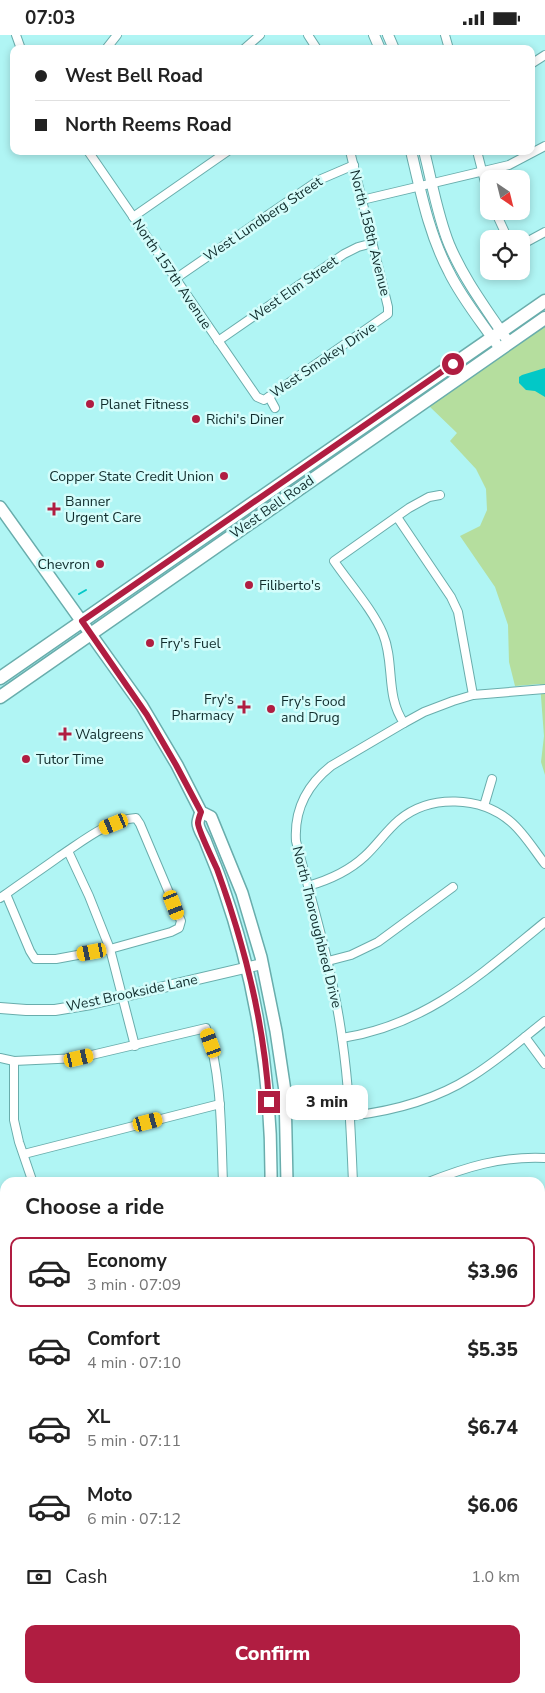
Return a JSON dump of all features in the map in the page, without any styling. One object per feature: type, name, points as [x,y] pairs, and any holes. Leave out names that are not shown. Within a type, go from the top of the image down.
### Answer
[{"type":"main road","name":"West Bell Road","points":[[0,677],[545,301]]},
{"type":"main road","name":"West Bell Road","points":[[0,697],[545,318]]},
{"type":"main road","points":[[0,507],[156,728],[201,812],[211,817],[221,839],[242,893],[262,963],[276,1031],[285,1091],[287,1177]]},
{"type":"main road","points":[[224,523],[232,535]]},
{"type":"main road","points":[[201,812],[198,824],[226,894],[247,967],[257,1011],[268,1087],[271,1177]]},
{"type":"street","points":[[109,45],[117,35]]},
{"type":"street","points":[[249,45],[260,35]]},
{"type":"street","name":"North 157th Avenue","points":[[93,155],[175,279],[257,397]]},
{"type":"street","points":[[133,217],[222,155]]},
{"type":"street","name":"North 158th Avenue","points":[[351,155],[388,307],[388,314]]},
{"type":"street","points":[[412,155],[430,229],[449,273],[459,290],[497,334]]},
{"type":"street","points":[[425,155],[442,224],[454,253],[505,346]]},
{"type":"street","points":[[478,155],[482,170]]},
{"type":"street","points":[[490,170],[509,165],[528,155]]},
{"type":"street","name":"West Lundberg Street","points":[[175,279],[324,177],[354,165]]},
{"type":"street","points":[[362,200],[480,172]]},
{"type":"street","points":[[530,240],[545,232]]},
{"type":"street","name":"West Elm Street","points":[[218,341],[344,254],[358,247],[373,243]]},
{"type":"street","name":"West Smokey Drive","points":[[257,397],[261,400],[269,397],[388,314]]},
{"type":"street","points":[[269,397],[274,408]]},
{"type":"street","points":[[404,723],[397,713],[393,702],[383,634],[334,561],[396,517],[430,497],[440,495]]},
{"type":"street","points":[[396,517],[452,597],[458,612],[474,695]]},
{"type":"street","name":"North Thoroughbred Drive","points":[[353,1177],[351,1116],[342,1038],[328,961],[296,841],[295,827],[298,812],[306,793],[318,776],[331,766],[424,712],[474,695],[545,689]]},
{"type":"street","points":[[484,805],[492,779]]},
{"type":"street","points":[[308,886],[329,880],[365,857],[390,828],[416,808],[449,801],[484,805],[511,822],[545,863]]},
{"type":"street","points":[[136,818],[168,889],[180,921],[179,928],[172,932],[110,949],[56,959],[35,959],[3,896],[68,851],[101,829],[127,819],[136,818]]},
{"type":"street","points":[[68,851],[89,896],[110,949],[135,1046]]},
{"type":"street","points":[[328,961],[351,955],[378,942],[453,887]]},
{"type":"street","points":[[342,1038],[357,1036],[398,1024],[446,1000],[545,922]]},
{"type":"street","name":"West Brookside Lane","points":[[0,1009],[26,1011],[55,1010],[123,997],[262,963]]},
{"type":"street","points":[[351,1116],[396,1109],[436,1095],[470,1078],[545,1021]]},
{"type":"street","points":[[0,1058],[14,1061],[79,1058],[206,1028],[211,1043],[220,1104],[223,1177]]},
{"type":"street","points":[[524,1037],[545,1064]]},
{"type":"street","points":[[14,1061],[14,1120],[32,1177]]},
{"type":"street","points":[[24,1154],[220,1104]]},
{"type":"street","points":[[441,1177],[498,1160],[526,1157],[545,1159]]},
{"type":"green space","points":[[545,325],[545,775],[541,762],[544,736],[540,684],[515,686],[509,662],[508,625],[495,587],[460,536],[480,526],[487,510],[486,489],[476,469],[450,441],[457,433],[429,406]]},
{"type":"water","points":[[545,368],[545,397],[535,391],[526,390],[519,383],[519,377],[522,375]]},
{"type":"waterway","points":[[79,594],[86,590]]},
{"type":"place","name":"Planet Fitness","points":[[90,404]]},
{"type":"place","name":"Richi's Diner","points":[[196,419]]},
{"type":"place","name":"Copper State Credit Union","points":[[224,476]]},
{"type":"place","name":"Banner Urgent Care","points":[[54,509]]},
{"type":"place","name":"Chevron","points":[[100,564]]},
{"type":"place","name":"Filiberto's","points":[[249,585]]},
{"type":"place","name":"Fry's Fuel","points":[[150,643]]},
{"type":"place","name":"Fry's Pharmacy","points":[[244,707]]},
{"type":"place","name":"Fry's Food and Drug","points":[[271,709]]},
{"type":"place","name":"Walgreens","points":[[65,734]]},
{"type":"place","name":"Tutor Time","points":[[26,759]]},
{"type":"route","points":[[269,1102],[257,1011],[247,967],[216,866],[198,824],[201,812],[156,728],[82,621],[453,364]]}]
